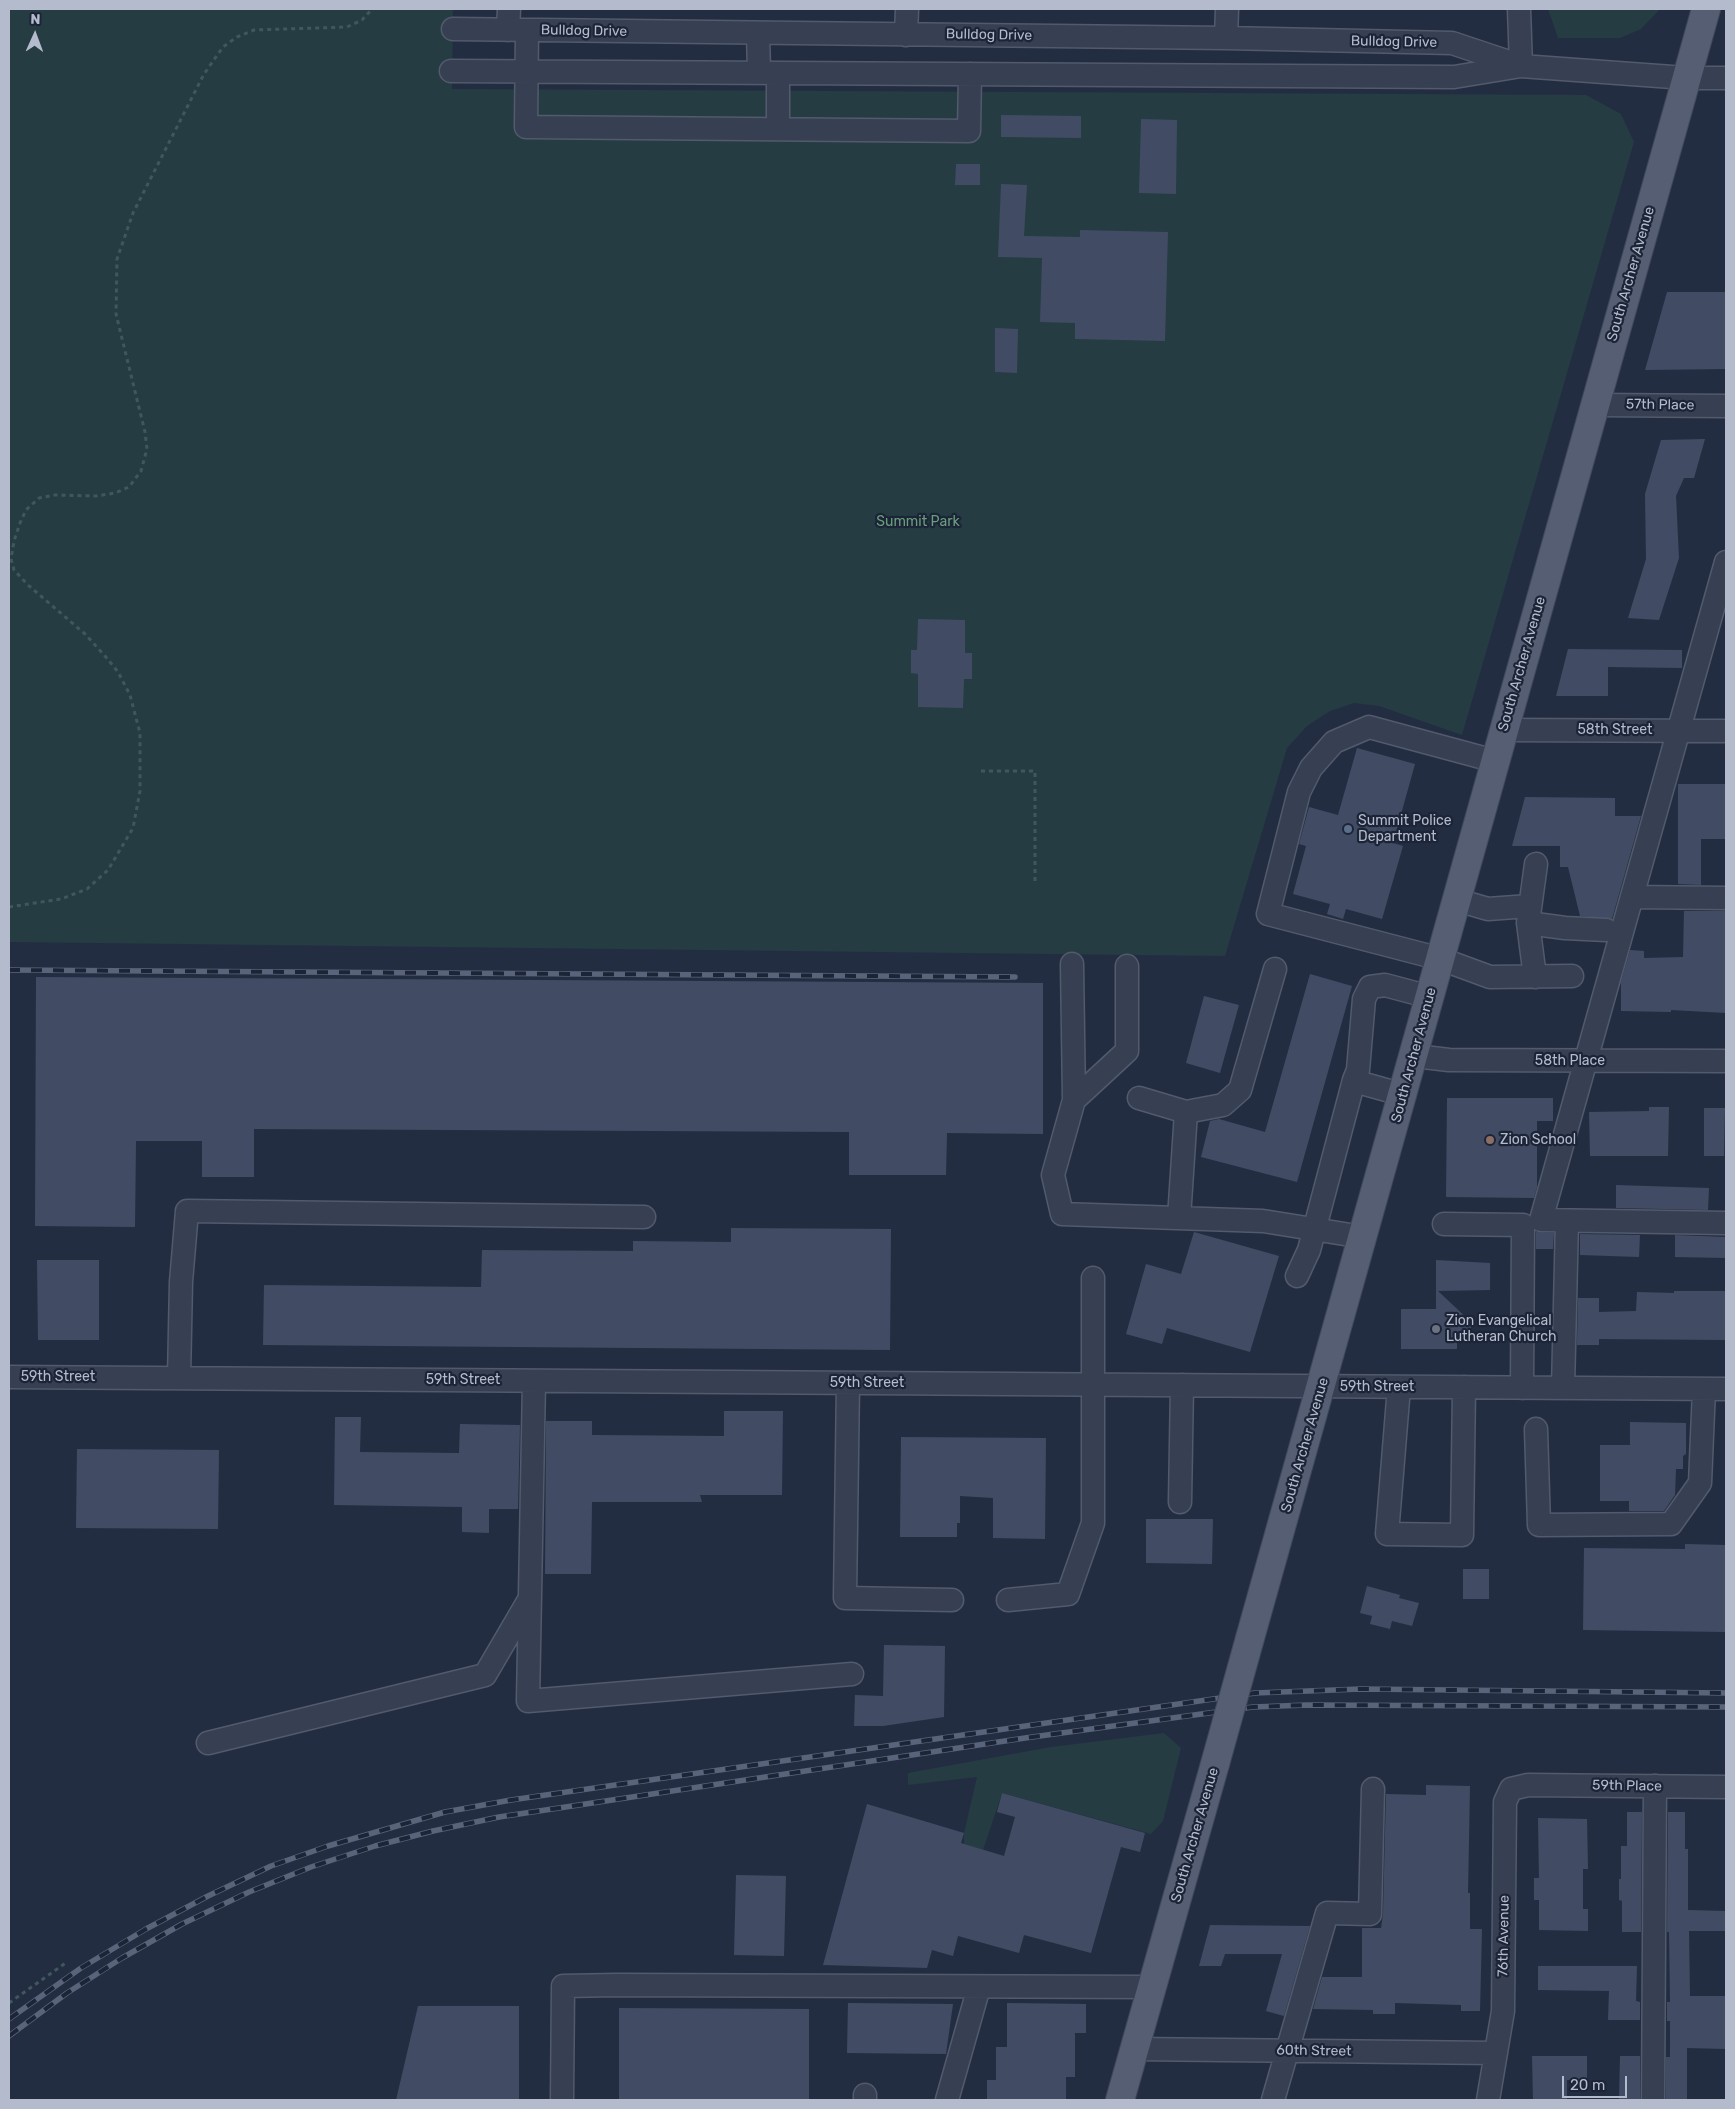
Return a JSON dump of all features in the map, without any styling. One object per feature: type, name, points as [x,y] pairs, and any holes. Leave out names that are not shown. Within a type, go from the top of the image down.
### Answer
[{"type":"main road","name":"South Archer Avenue","points":[[1120,2100],[1404,1095],[1503,730],[1706,9]]},
{"type":"street","points":[[906,34],[907,9]]},
{"type":"street","points":[[1226,38],[1227,9]]},
{"type":"street","points":[[1519,9],[1521,66]]},
{"type":"street","points":[[514,23],[526,72],[526,127],[969,130],[970,74]]},
{"type":"street","name":"Bulldog Drive","points":[[453,29],[514,23],[758,33],[1226,38],[1452,43],[1521,66]]},
{"type":"street","points":[[758,33],[768,73],[778,128]]},
{"type":"street","name":"Bulldog Drive","points":[[451,71],[1454,77],[1521,66],[1686,78],[1726,78]]},
{"type":"street","name":"57th Place","points":[[1594,405],[1726,406]]},
{"type":"street","points":[[1725,570],[1541,1220],[1726,1222]]},
{"type":"street","points":[[1495,761],[1369,727],[1334,742],[1311,768],[1299,792],[1268,914],[1441,959],[1490,976],[1572,976]]},
{"type":"street","name":"58th Street","points":[[1503,730],[1726,731]]},
{"type":"street","points":[[1535,977],[1529,914],[1536,864]]},
{"type":"street","points":[[1633,897],[1726,898]]},
{"type":"street","points":[[1457,900],[1488,909],[1529,914],[1565,928],[1606,930]]},
{"type":"street","points":[[1072,964],[1074,1100],[1053,1175],[1062,1214],[1263,1221],[1363,1237]]},
{"type":"street","points":[[1074,1100],[1127,1052],[1127,966]]},
{"type":"street","points":[[1139,1098],[1186,1112],[1223,1105],[1240,1090],[1275,969]]},
{"type":"street","points":[[1297,1276],[1309,1250],[1358,1070],[1364,999],[1370,986],[1385,985],[1430,997]]},
{"type":"street","name":"58th Place","points":[[1414,1056],[1449,1060],[1726,1061]]},
{"type":"street","points":[[1354,1081],[1404,1095]]},
{"type":"street","points":[[1179,1218],[1186,1112]]},
{"type":"street","points":[[179,1378],[181,1282],[187,1211],[644,1217]]},
{"type":"street","points":[[1563,1388],[1567,1221]]},
{"type":"street","points":[[1444,1224],[1523,1225],[1522,1388]]},
{"type":"street","points":[[1008,1600],[1068,1594],[1093,1523],[1093,1278]]},
{"type":"street","name":"59th Street","points":[[9,1377],[1726,1389]]},
{"type":"street","points":[[534,1381],[528,1701],[852,1674]]},
{"type":"street","points":[[848,1383],[845,1598],[952,1600]]},
{"type":"street","points":[[1180,1502],[1182,1385]]},
{"type":"street","points":[[1400,1387],[1387,1534],[1462,1536],[1464,1387]]},
{"type":"street","points":[[1536,1429],[1539,1525],[1671,1524],[1700,1483],[1704,1389]]},
{"type":"street","points":[[208,1743],[485,1675],[530,1597]]},
{"type":"street","name":"59th Place","points":[[1528,1785],[1726,1787]]},
{"type":"street","name":"76th Avenue","points":[[1488,2100],[1495,2053],[1501,2032],[1503,2011],[1505,1802],[1511,1790],[1528,1785]]},
{"type":"street","points":[[1653,2100],[1655,1786]]},
{"type":"street","points":[[1273,2100],[1327,1913],[1370,1914],[1373,1789]]},
{"type":"street","points":[[562,2100],[563,1986],[1151,1987]]},
{"type":"street","points":[[947,2100],[978,1987]]},
{"type":"street","name":"60th Street","points":[[1134,2049],[1495,2053]]},
{"type":"path","points":[[9,907],[61,899],[87,889],[108,870],[133,828],[140,791],[140,734],[130,695],[118,672],[85,634],[28,585],[14,570],[11,559],[14,541],[26,510],[39,498],[55,495],[96,496],[115,493],[129,486],[141,471],[146,449],[146,432],[116,314],[117,259],[133,213],[204,74],[223,47],[237,37],[254,30],[347,27],[362,20],[372,9]]},
{"type":"path","points":[[981,771],[1035,770],[1035,881]]},
{"type":"path","points":[[9,2003],[67,1962]]},
{"type":"green space","name":"Summit Park","points":[[9,9],[453,9],[452,89],[1586,95],[1621,114],[1634,142],[1462,735],[1379,706],[1354,703],[1330,711],[1307,726],[1287,748],[1225,956],[9,942]]},
{"type":"green space","points":[[1548,9],[1660,9],[1641,29],[1620,38],[1558,38]]},
{"type":"green space","points":[[1164,1733],[1181,1748],[1163,1821],[1151,1834],[1002,1793],[983,1850],[964,1844],[964,1833],[977,1777],[908,1785],[908,1773],[1051,1747]]},
{"type":"building","points":[[1001,115],[1081,116],[1081,138],[1001,137]]},
{"type":"building","points":[[1141,119],[1177,120],[1176,194],[1139,193]]},
{"type":"building","points":[[956,164],[980,164],[980,185],[955,185]]},
{"type":"building","points":[[1001,184],[1027,185],[1024,236],[1080,237],[1080,230],[1168,232],[1165,341],[1075,339],[1075,323],[1040,322],[1042,258],[998,257]]},
{"type":"building","points":[[1667,292],[1726,292],[1725,369],[1645,370]]},
{"type":"building","points":[[995,328],[1018,329],[1017,373],[995,372]]},
{"type":"building","points":[[1705,439],[1694,478],[1684,478],[1676,496],[1679,558],[1659,620],[1628,618],[1646,559],[1645,494],[1661,440]]},
{"type":"building","points":[[918,619],[965,620],[965,653],[972,653],[972,679],[964,679],[963,708],[918,707],[918,674],[911,673],[911,650],[917,650]]},
{"type":"building","points":[[1568,649],[1682,650],[1682,668],[1608,667],[1608,696],[1556,696]]},
{"type":"building","name":"Summit Police Department","points":[[1357,748],[1415,764],[1393,843],[1403,846],[1382,919],[1346,909],[1343,919],[1327,914],[1330,904],[1293,894],[1306,846],[1299,844],[1309,807],[1338,815]]},
{"type":"building","points":[[1678,784],[1726,784],[1726,839],[1701,839],[1701,885],[1678,884]]},
{"type":"building","points":[[1525,797],[1615,798],[1615,816],[1641,816],[1612,919],[1580,916],[1568,867],[1560,867],[1560,846],[1512,846]]},
{"type":"building","points":[[1684,911],[1726,911],[1726,1013],[1671,1010],[1671,1012],[1621,1011],[1621,982],[1630,950],[1644,951],[1644,958],[1683,957]]},
{"type":"building","points":[[1310,974],[1352,986],[1297,1182],[1201,1157],[1210,1121],[1219,1119],[1265,1132]]},
{"type":"building","points":[[36,977],[1043,983],[1043,1134],[947,1133],[946,1175],[849,1175],[849,1132],[254,1129],[254,1177],[202,1177],[202,1141],[136,1141],[135,1227],[35,1226]]},
{"type":"building","points":[[1204,996],[1239,1005],[1220,1073],[1186,1063]]},
{"type":"building","points":[[1447,1098],[1553,1098],[1553,1121],[1537,1121],[1537,1187],[1534,1198],[1446,1197]]},
{"type":"building","points":[[1649,1107],[1669,1107],[1668,1156],[1590,1156],[1589,1112],[1649,1111]]},
{"type":"building","points":[[1704,1108],[1725,1108],[1724,1156],[1704,1156]]},
{"type":"building","points":[[1616,1185],[1709,1188],[1708,1210],[1616,1208]]},
{"type":"building","points":[[731,1228],[891,1229],[890,1350],[263,1345],[264,1285],[481,1287],[482,1250],[633,1251],[633,1241],[731,1242]]},
{"type":"building","points":[[1194,1232],[1279,1256],[1250,1352],[1167,1328],[1162,1344],[1126,1334],[1146,1264],[1181,1274]]},
{"type":"building","points":[[1536,1232],[1554,1233],[1553,1249],[1536,1249]]},
{"type":"building","points":[[1580,1234],[1640,1235],[1639,1257],[1580,1255]]},
{"type":"building","points":[[1675,1235],[1726,1237],[1726,1258],[1675,1257]]},
{"type":"building","points":[[37,1260],[99,1260],[99,1340],[38,1340]]},
{"type":"building","points":[[1436,1260],[1490,1263],[1490,1290],[1438,1291],[1471,1322],[1471,1340],[1457,1340],[1457,1349],[1401,1349],[1401,1309],[1436,1309]]},
{"type":"building","points":[[1674,1291],[1726,1291],[1726,1340],[1599,1339],[1599,1345],[1577,1345],[1578,1298],[1599,1298],[1599,1312],[1636,1311],[1637,1292],[1674,1293]]},
{"type":"building","points":[[724,1411],[783,1411],[782,1495],[700,1495],[702,1502],[592,1502],[591,1574],[545,1574],[546,1421],[592,1421],[592,1435],[724,1436]]},
{"type":"building","points":[[335,1417],[361,1417],[360,1452],[459,1453],[460,1424],[520,1425],[518,1509],[489,1509],[489,1533],[462,1532],[462,1507],[334,1505]]},
{"type":"building","points":[[1630,1422],[1686,1423],[1686,1454],[1683,1456],[1683,1469],[1676,1469],[1675,1495],[1664,1511],[1629,1511],[1629,1501],[1600,1501],[1600,1445],[1630,1445]]},
{"type":"building","points":[[901,1437],[1046,1438],[1045,1539],[993,1538],[993,1498],[960,1496],[960,1523],[957,1523],[957,1537],[900,1537]]},
{"type":"building","points":[[77,1449],[219,1450],[218,1529],[76,1528]]},
{"type":"building","points":[[1146,1519],[1213,1519],[1212,1564],[1146,1563]]},
{"type":"building","points":[[1685,1544],[1726,1545],[1726,1632],[1583,1630],[1584,1548],[1685,1549]]},
{"type":"building","points":[[1463,1569],[1489,1569],[1489,1599],[1463,1599]]},
{"type":"building","points":[[1367,1586],[1400,1595],[1399,1598],[1419,1603],[1412,1626],[1392,1621],[1390,1629],[1370,1624],[1372,1616],[1360,1613]]},
{"type":"building","points":[[884,1645],[945,1646],[944,1717],[883,1726],[854,1726],[855,1695],[883,1696]]},
{"type":"building","points":[[1426,1785],[1470,1786],[1468,1893],[1470,1893],[1470,1929],[1482,1929],[1480,2011],[1461,2011],[1461,2005],[1395,2003],[1395,2014],[1373,2014],[1373,2010],[1313,2009],[1322,1977],[1362,1977],[1362,1928],[1381,1928],[1386,1794],[1426,1795]]},
{"type":"building","points":[[1002,1793],[1145,1833],[1140,1852],[1121,1847],[1091,1953],[1024,1935],[1019,1953],[958,1936],[953,1956],[932,1950],[927,1968],[823,1965],[867,1804],[964,1833],[961,1843],[1004,1856],[1015,1817],[997,1812]]},
{"type":"building","points":[[1627,1812],[1642,1812],[1641,1932],[1622,1932],[1622,1901],[1619,1900],[1619,1879],[1621,1879],[1621,1846],[1627,1846]]},
{"type":"building","points":[[1668,1812],[1685,1812],[1685,1849],[1688,1849],[1688,1910],[1726,1911],[1726,1931],[1689,1931],[1690,1996],[1726,1996],[1726,2049],[1687,2048],[1687,2100],[1666,2100],[1666,2057],[1670,2057],[1670,2021],[1667,2021],[1667,2002],[1670,2002],[1669,1932],[1667,1932]]},
{"type":"building","points":[[1538,1818],[1587,1819],[1588,1869],[1583,1869],[1583,1909],[1588,1909],[1588,1931],[1539,1930],[1539,1900],[1534,1900],[1534,1878],[1539,1878]]},
{"type":"building","points":[[736,1875],[786,1876],[784,1956],[734,1955]]},
{"type":"building","points":[[1210,1925],[1310,1926],[1284,2016],[1266,2011],[1282,1954],[1225,1954],[1221,1966],[1199,1966]]},
{"type":"building","points":[[1538,1966],[1637,1966],[1636,2001],[1640,2002],[1640,2020],[1608,2020],[1609,1991],[1538,1990]]},
{"type":"building","points":[[848,2003],[953,2004],[946,2054],[847,2053]]},
{"type":"building","points":[[1007,2003],[1086,2004],[1086,2033],[1075,2033],[1075,2077],[1066,2077],[1066,2100],[987,2100],[987,2080],[996,2080],[996,2047],[1007,2047]]},
{"type":"building","points":[[418,2006],[519,2006],[519,2100],[396,2100]]},
{"type":"building","points":[[619,2008],[809,2009],[809,2100],[619,2100]]},
{"type":"building","points":[[1532,2056],[1587,2056],[1587,2080],[1567,2080],[1567,2100],[1533,2100]]},
{"type":"building","points":[[1620,2056],[1640,2056],[1640,2100],[1619,2100]]},
{"type":"railway","points":[[9,970],[1015,977]]},
{"type":"railway","points":[[9,2019],[81,1968],[146,1929],[208,1896],[271,1866],[328,1846],[445,1812],[511,1800],[1255,1693],[1361,1689],[1726,1693]]},
{"type":"railway","points":[[9,2036],[67,1993],[122,1958],[182,1924],[249,1892],[311,1867],[375,1846],[499,1817],[1025,1738],[1253,1707],[1307,1705],[1726,1707]]},
{"type":"place","name":"Summit Police Department","points":[[1348,829]]},
{"type":"place","name":"Zion School","points":[[1490,1140]]},
{"type":"place","name":"Zion Evangelical Lutheran Church","points":[[1436,1329]]}]
